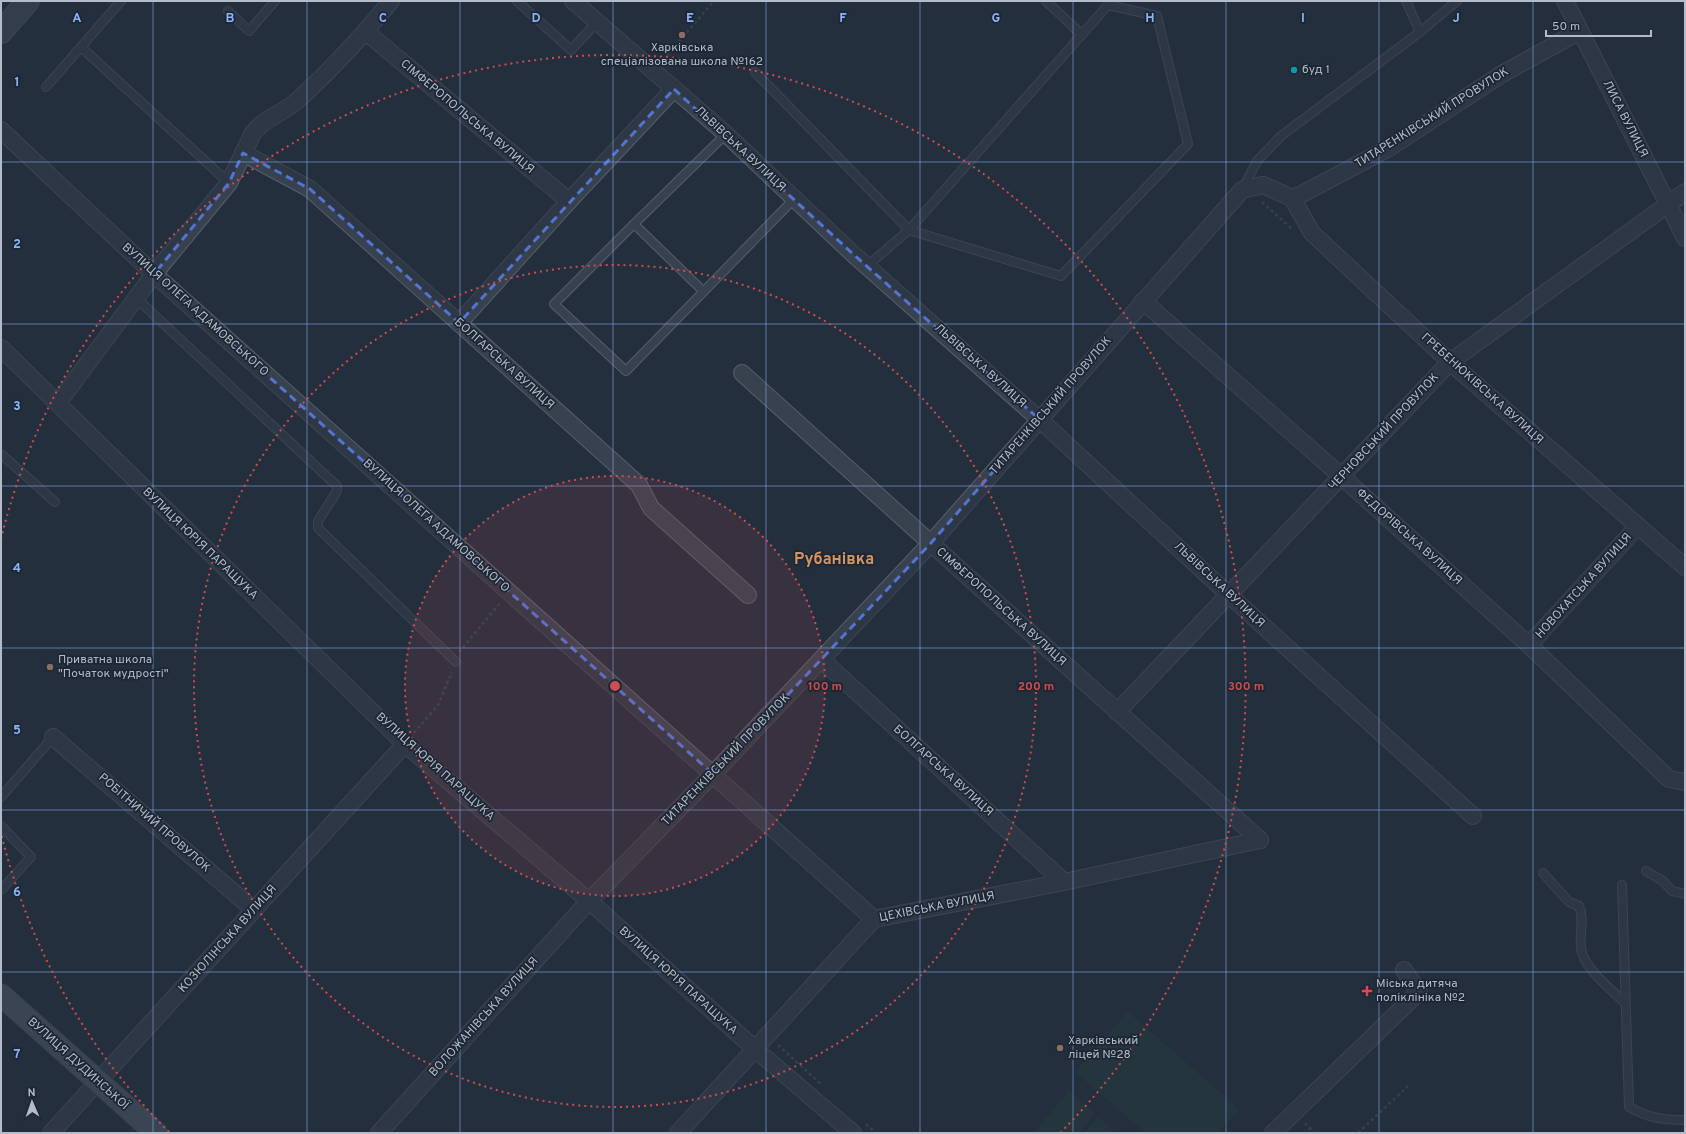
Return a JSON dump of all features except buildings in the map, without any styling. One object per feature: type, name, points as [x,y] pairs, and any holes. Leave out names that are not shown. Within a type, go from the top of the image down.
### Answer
[{"type":"main road","name":"ВУЛИЦЯ ДУДИНСЬКОЇ","points":[[1,996],[156,1133]]},
{"type":"street","points":[[1,32],[28,1]]},
{"type":"street","points":[[58,403],[154,274],[229,183],[258,126],[298,100],[366,32],[391,1]]},
{"type":"street","name":"ЛЬВІВСЬКА ВУЛИЦЯ","points":[[573,1],[726,134],[867,266],[1040,419],[1228,594],[1473,816]]},
{"type":"street","name":"ЛИСА ВУЛИЦЯ","points":[[1565,1],[1685,238]]},
{"type":"street","name":"ТИТАРЕНКІВСЬКИЙ ПРОВУЛОК","points":[[1292,198],[1389,148],[1502,74],[1580,31]]},
{"type":"street","name":"СІМФЕРОПОЛЬСЬКА ВУЛИЦЯ","points":[[366,32],[569,201]]},
{"type":"street","points":[[459,323],[569,201],[674,89]]},
{"type":"street","name":"ВУЛИЦЯ ОЛЕГА АДАМОВСЬКОГО","points":[[1,130],[154,274],[874,919]]},
{"type":"street","name":"БОЛГАРСЬКА ВУЛИЦЯ","points":[[243,153],[310,189],[639,485],[651,508],[748,595]]},
{"type":"street","points":[[1242,190],[1263,185],[1292,198]]},
{"type":"street","name":"ТИТАРЕНКІВСЬКИЙ ПРОВУЛОК","points":[[589,901],[822,660],[931,543],[1242,190]]},
{"type":"street","name":"ЧЕРНОВСЬКИЙ ПРОВУЛОК","points":[[1117,712],[1450,362],[1685,192]]},
{"type":"street","name":"ГРЕБЕНЮКІВСЬКА ВУЛИЦЯ","points":[[1292,198],[1312,233],[1450,362],[1638,526],[1684,563]]},
{"type":"street","name":"ФЕДОРІВСЬКА ВУЛИЦЯ","points":[[1143,301],[1529,645],[1668,779],[1685,782]]},
{"type":"street","name":"ВУЛИЦЯ ЮРІЯ ПАРАЩУКА","points":[[1,348],[405,744],[589,901],[853,1133]]},
{"type":"street","name":"СІМФЕРОПОЛЬСЬКА ВУЛИЦЯ","points":[[742,373],[1260,840]]},
{"type":"street","name":"НОВОХАТСЬКА ВУЛИЦЯ","points":[[1529,645],[1638,526]]},
{"type":"street","name":"БОЛГАРСЬКА ВУЛИЦЯ","points":[[822,660],[1064,882]]},
{"type":"street","name":"РОБІТНИЧИЙ ПРОВУЛОК","points":[[53,737],[254,910]]},
{"type":"street","name":"КОЗЮЛІНСЬКА ВУЛИЦЯ","points":[[51,1133],[405,744]]},
{"type":"street","name":"ЦЕХІВСЬКА ВУЛИЦЯ","points":[[678,1133],[874,919],[1064,882],[1260,840]]},
{"type":"street","name":"ВОЛОЖАНІВСЬКА ВУЛИЦЯ","points":[[379,1133],[589,901]]},
{"type":"street","points":[[1273,1133],[1419,992],[1404,970]]},
{"type":"lane","points":[[46,87],[122,1]]},
{"type":"lane","points":[[228,11],[249,31],[274,1]]},
{"type":"lane","points":[[517,1],[572,50],[597,22]]},
{"type":"lane","points":[[1046,1],[1082,35]]},
{"type":"lane","points":[[1406,1],[1420,32]]},
{"type":"lane","points":[[1242,190],[1257,161],[1281,136],[1420,32],[1457,1]]},
{"type":"lane","points":[[755,72],[909,230],[1061,276],[1188,144],[1157,16],[1108,5],[909,230],[867,266]]},
{"type":"lane","points":[[81,47],[229,183]]},
{"type":"lane","points":[[726,134],[554,304],[626,371],[794,199]]},
{"type":"lane","points":[[634,224],[703,291]]},
{"type":"lane","points":[[136,298],[337,486],[337,491],[318,521],[318,528],[456,662]]},
{"type":"lane","points":[[1,454],[55,502]]},
{"type":"lane","points":[[1,797],[53,737]]},
{"type":"lane","points":[[1,826],[31,857],[1,890]]},
{"type":"lane","points":[[1646,871],[1663,882],[1672,891],[1685,894]]},
{"type":"lane","points":[[1544,873],[1569,902],[1579,906],[1583,915],[1581,949],[1586,962],[1601,981],[1626,1003]]},
{"type":"lane","points":[[1622,885],[1629,1107],[1645,1116],[1669,1120],[1685,1120]]},
{"type":"path","points":[[654,71],[714,1]]},
{"type":"path","points":[[1358,1133],[1408,1086]]},
{"type":"highlighted area","points":[[674,89],[853,254],[1039,419],[931,543],[713,774],[154,274],[229,183],[243,153],[310,189],[459,323]]},
{"type":"green space","points":[[1128,1012],[1239,1109],[1218,1133],[1146,1133],[1075,1072]]},
{"type":"green space","points":[[1069,1091],[1095,1114],[1079,1133],[1033,1133]]},
{"type":"green space","points":[[1098,1117],[1117,1133],[1084,1133]]},
{"type":"place","name":"Харківська спеціалізована школа №162","points":[[682,35]]},
{"type":"place","name":"буд 1","points":[[1294,70]]},
{"type":"place","name":"Приватна школа \"Початок мудрості\"","points":[[50,667]]},
{"type":"place","name":"Міська дитяча поліклініка №2","points":[[1367,991]]},
{"type":"place","name":"Харківський ліцей №28","points":[[1060,1048]]},
{"type":"district","name":"Рубанівка","points":[[834,560]]}]
